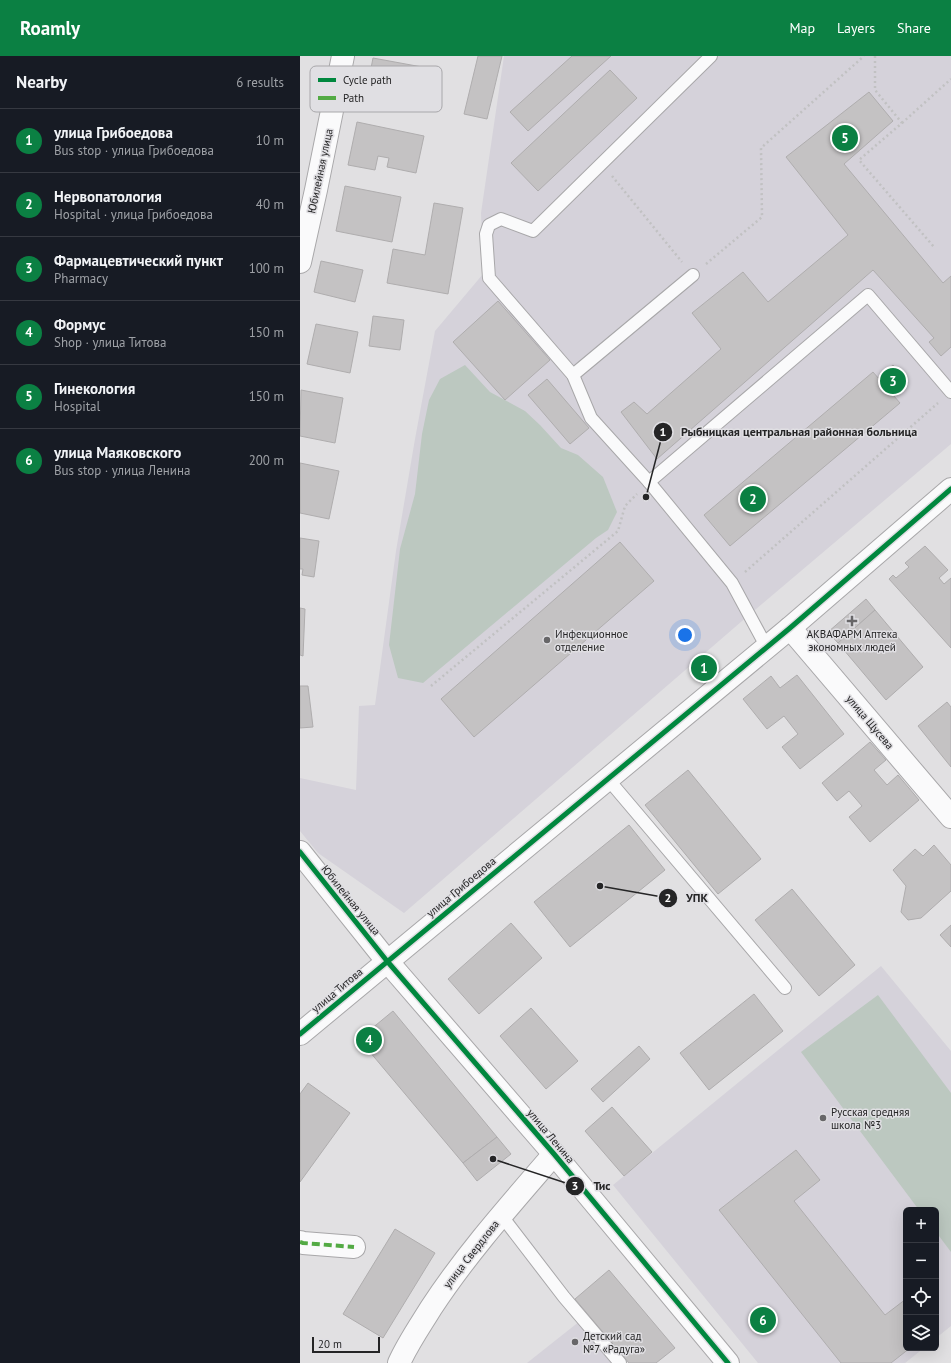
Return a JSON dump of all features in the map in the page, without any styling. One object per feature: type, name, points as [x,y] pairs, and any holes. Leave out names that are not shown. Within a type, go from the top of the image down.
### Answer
[{"type":"street","name":"Юбилейная улица","points":[[341,66],[343,56]]},
{"type":"street","name":"Юбилейная улица","points":[[300,262],[332,112]]},
{"type":"street","name":"улица Грибоедова","points":[[387,961],[766,646],[790,628],[951,489]]},
{"type":"street","name":"улица Щусева","points":[[790,628],[951,817]]},
{"type":"street","name":"Юбилейная улица","points":[[300,852],[387,961]]},
{"type":"street","name":"улица Титова","points":[[300,1034],[387,961]]},
{"type":"street","name":"улица Ленина","points":[[387,961],[554,1154],[728,1363]]},
{"type":"street","name":"улица Свердлова","points":[[399,1363],[408,1344],[445,1287],[501,1215],[554,1154]]},
{"type":"street","points":[[300,1242],[354,1247]]},
{"type":"lane","points":[[711,56],[533,231],[501,219],[489,225],[486,234],[489,278],[574,375],[591,418],[649,482],[732,583],[766,646]]},
{"type":"lane","points":[[574,375],[693,275]]},
{"type":"lane","points":[[649,482],[868,295],[951,392]]},
{"type":"lane","points":[[607,778],[784,988]]},
{"type":"lane","points":[[501,1215],[564,1297],[620,1363]]},
{"type":"path","points":[[602,163],[693,275],[762,217],[761,148],[864,56]]},
{"type":"path","points":[[875,56],[875,90],[902,123]]},
{"type":"path","points":[[934,247],[859,160],[951,79]]},
{"type":"path","points":[[732,583],[951,392]]},
{"type":"path","points":[[431,686],[618,531],[625,506],[649,482]]},
{"type":"shaded area","points":[[504,56],[951,56],[951,444],[749,615],[404,913],[318,853],[300,831],[300,778],[356,790],[359,706],[375,705],[396,551],[435,331],[483,274],[481,213]]},
{"type":"shaded area","points":[[465,365],[490,392],[525,411],[561,448],[578,455],[603,477],[617,512],[608,530],[596,538],[423,683],[398,678],[389,645],[400,549],[415,494],[422,434],[429,400],[440,379]]},
{"type":"shaded area","name":"Русская средняя школа №3","points":[[881,966],[951,1051],[951,1326],[939,1336],[939,1207],[903,1207],[903,1351],[920,1351],[905,1363],[758,1363],[613,1185]]},
{"type":"shaded area","points":[[878,995],[951,1093],[951,1252],[939,1236],[939,1207],[917,1207],[801,1052]]},
{"type":"shaded area","name":"Детский сад №7 «Радуга»","points":[[580,1321],[613,1363],[527,1363]]},
{"type":"building","points":[[478,56],[502,56],[487,119],[464,114]]},
{"type":"building","points":[[572,56],[611,56],[528,131],[510,112]]},
{"type":"building","points":[[373,58],[417,66],[371,66]]},
{"type":"building","points":[[610,70],[637,98],[538,191],[511,163]]},
{"type":"building","points":[[869,92],[893,121],[844,164],[943,283],[951,276],[951,347],[941,356],[929,342],[934,338],[873,270],[657,459],[621,412],[634,402],[647,414],[721,349],[692,313],[743,272],[768,302],[848,235],[786,157]]},
{"type":"building","points":[[357,122],[424,136],[416,173],[387,167],[389,158],[378,156],[375,170],[348,165]]},
{"type":"building","points":[[345,186],[401,197],[392,242],[336,231]]},
{"type":"building","points":[[434,203],[463,208],[448,294],[387,283],[393,249],[425,255]]},
{"type":"building","points":[[321,261],[363,270],[355,302],[314,292]]},
{"type":"building","points":[[498,301],[550,360],[505,400],[453,342]]},
{"type":"building","points":[[373,316],[404,320],[400,350],[369,346]]},
{"type":"building","points":[[316,324],[358,332],[350,373],[307,364]]},
{"type":"building","points":[[893,365],[908,383],[893,396],[878,378]]},
{"type":"building","points":[[873,372],[900,403],[730,546],[704,515]]},
{"type":"building","points":[[547,379],[589,428],[570,444],[528,395]]},
{"type":"building","points":[[301,390],[343,398],[335,443],[300,436]]},
{"type":"building","points":[[300,463],[339,471],[329,519],[300,513]]},
{"type":"building","points":[[300,538],[319,541],[314,577],[302,575],[303,569],[300,569]]},
{"type":"building","name":"Инфекционное отделение","points":[[620,542],[654,581],[474,737],[441,699]]},
{"type":"building","points":[[925,546],[948,570],[939,578],[944,584],[951,578],[951,648],[889,579],[893,575],[896,578],[909,567],[905,563]]},
{"type":"building","name":"АКВАФАРМ Аптека экономных людей","points":[[866,599],[875,610],[838,643],[828,632]]},
{"type":"building","points":[[300,608],[305,609],[303,656],[300,655]]},
{"type":"building","points":[[875,610],[923,667],[886,700],[838,643]]},
{"type":"building","points":[[797,675],[844,734],[800,769],[782,747],[798,734],[784,716],[767,729],[743,699],[771,676],[780,688]]},
{"type":"building","points":[[300,686],[308,686],[313,727],[300,728]]},
{"type":"building","points":[[947,702],[951,707],[951,767],[918,726]]},
{"type":"building","points":[[870,742],[886,760],[874,770],[887,785],[898,775],[919,800],[870,842],[849,817],[862,806],[849,791],[837,801],[822,783]]},
{"type":"building","points":[[688,770],[761,859],[718,894],[645,805]]},
{"type":"building","points":[[629,825],[665,870],[570,947],[534,902]]},
{"type":"building","points":[[934,845],[951,865],[951,891],[921,918],[908,920],[901,912],[906,886],[893,870],[915,849],[923,856]]},
{"type":"building","points":[[792,889],[855,965],[819,996],[755,920]]},
{"type":"building","points":[[511,923],[542,958],[479,1014],[448,979]]},
{"type":"building","points":[[951,925],[951,947],[940,935]]},
{"type":"building","points":[[754,994],[783,1031],[709,1090],[680,1053]]},
{"type":"building","points":[[531,1008],[578,1061],[546,1089],[500,1036]]},
{"type":"building","points":[[393,1011],[497,1137],[463,1163],[359,1039]]},
{"type":"building","points":[[639,1046],[650,1059],[603,1102],[591,1089]]},
{"type":"building","points":[[308,1083],[350,1113],[300,1182],[300,1094]]},
{"type":"building","points":[[612,1107],[652,1152],[624,1176],[585,1131]]},
{"type":"building","points":[[497,1137],[511,1154],[477,1181],[463,1163]]},
{"type":"building","points":[[796,1150],[820,1180],[794,1201],[885,1315],[903,1301],[903,1351],[906,1351],[891,1363],[841,1363],[719,1210]]},
{"type":"building","points":[[395,1229],[435,1253],[383,1338],[343,1314]]},
{"type":"building","points":[[609,1270],[675,1348],[656,1363],[629,1363],[575,1299]]},
{"type":"marked path","points":[[300,1242],[354,1247]]},
{"type":"cycle path","points":[[300,1034],[790,628],[951,489]]},
{"type":"cycle path","points":[[300,852],[387,961],[554,1154],[728,1363]]},
{"type":"place","name":"Гинекология","points":[[845,138]]},
{"type":"place","name":"Фармацевтический пункт","points":[[893,381]]},
{"type":"place","name":"Рыбницкая центральная районная больница","points":[[646,497]]},
{"type":"place","name":"Нервопатология","points":[[753,499]]},
{"type":"place","name":"АКВАФАРМ Аптека экономных людей","points":[[852,621]]},
{"type":"place","name":"Инфекционное отделение","points":[[547,640]]},
{"type":"place","name":"улица Грибоедова","points":[[704,668]]},
{"type":"place","name":"УПК","points":[[600,886]]},
{"type":"place","name":"Формус","points":[[369,1040]]},
{"type":"place","name":"Русская средняя школа №3","points":[[823,1118]]},
{"type":"place","name":"Тис","points":[[493,1159]]},
{"type":"place","name":"улица Маяковского","points":[[763,1320]]},
{"type":"place","name":"Детский сад №7 «Радуга»","points":[[575,1342]]}]
